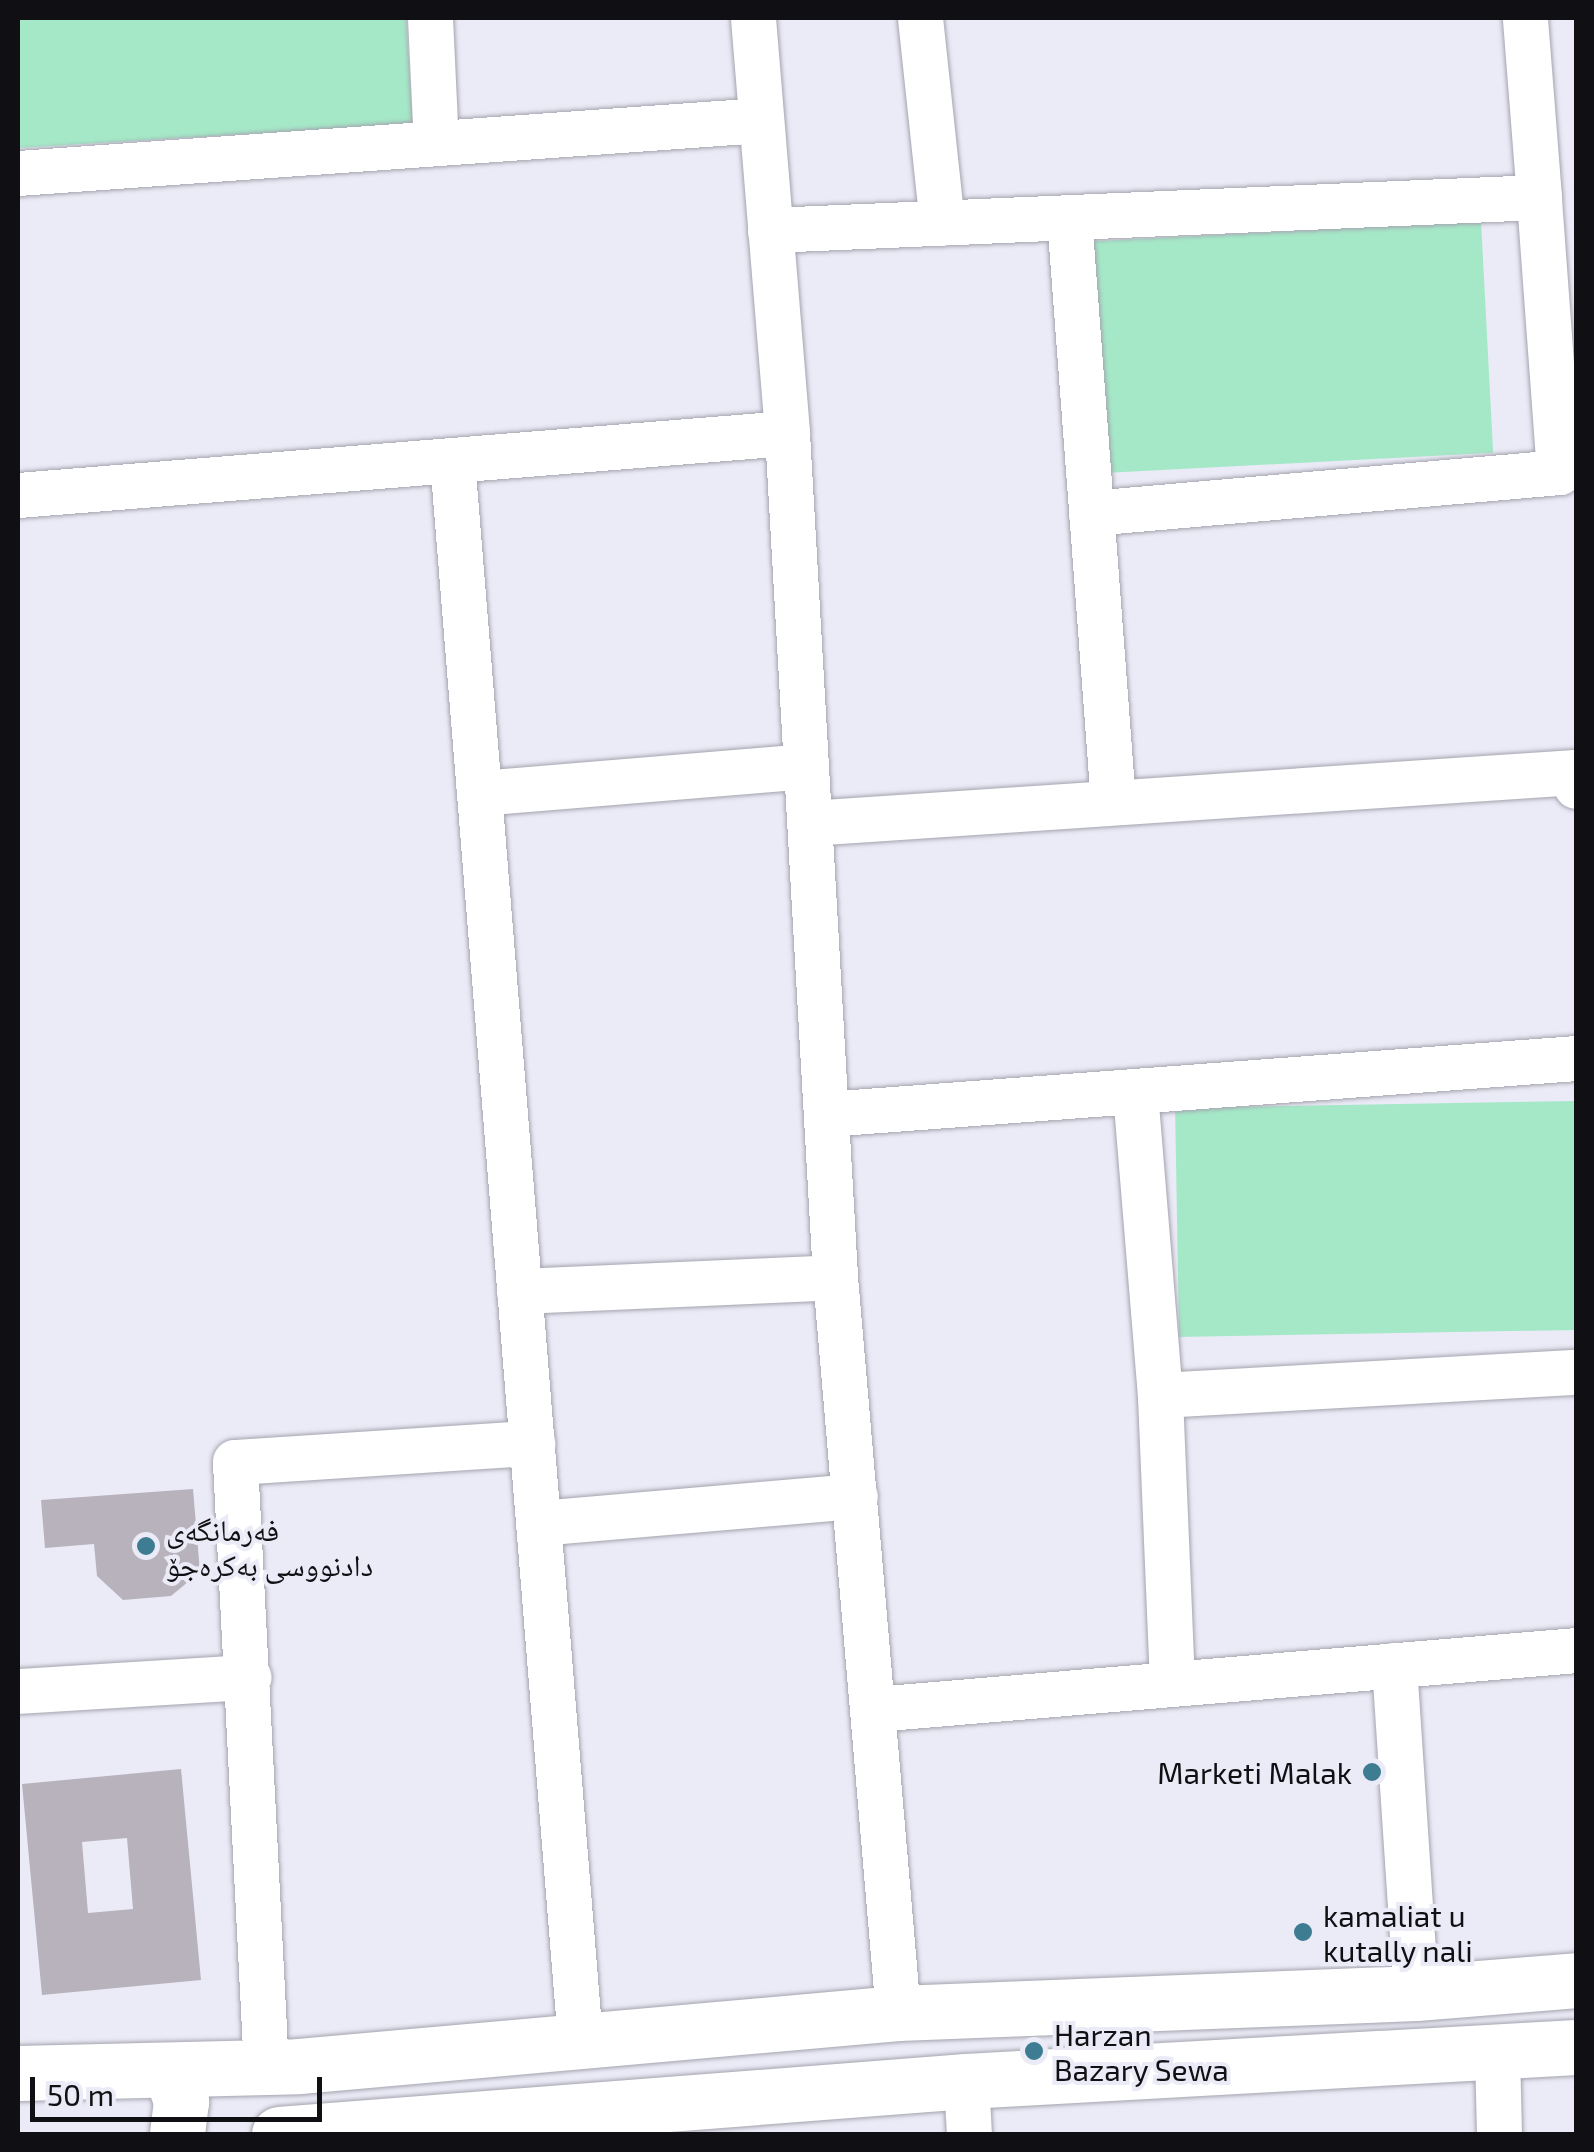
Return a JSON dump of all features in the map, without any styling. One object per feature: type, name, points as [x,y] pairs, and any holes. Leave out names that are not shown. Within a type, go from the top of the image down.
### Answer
[{"type":"main road","points":[[18,2073],[170,2073],[898,2013],[1416,1993],[1576,1980]]},
{"type":"main road","points":[[282,2066],[293,2098],[292,2133],[966,2081],[1576,2047]]},
{"type":"main road","points":[[170,2073],[181,2101],[177,2134]]},
{"type":"street","points":[[430,18],[436,143]]},
{"type":"street","points":[[753,18],[787,433],[835,1277],[875,1709],[898,2013]]},
{"type":"street","points":[[920,18],[942,222]]},
{"type":"street","points":[[1091,513],[1568,471],[1539,196],[1526,18]]},
{"type":"street","points":[[18,173],[761,120]]},
{"type":"street","points":[[770,230],[1539,196]]},
{"type":"street","points":[[1069,218],[1113,802]]},
{"type":"street","points":[[18,496],[787,433]]},
{"type":"street","points":[[452,460],[580,2039]]},
{"type":"street","points":[[479,793],[806,766]]},
{"type":"street","points":[[809,822],[1576,772],[1576,786]]},
{"type":"street","points":[[826,1114],[1576,1058]]},
{"type":"street","points":[[1135,1092],[1160,1395],[1172,1683]]},
{"type":"street","points":[[519,1291],[835,1277]]},
{"type":"street","points":[[1160,1395],[1576,1372]]},
{"type":"street","points":[[282,2066],[249,1677],[236,1462],[532,1443]]},
{"type":"street","points":[[538,1523],[856,1496]]},
{"type":"street","points":[[875,1709],[1576,1650]]},
{"type":"street","points":[[1394,1665],[1416,1993]]},
{"type":"street","points":[[18,1691],[249,1677]]},
{"type":"street","points":[[1497,2052],[1499,2134]]},
{"type":"street","points":[[966,2081],[970,2134]]},
{"type":"green space","points":[[18,18],[406,18],[413,124],[18,148]]},
{"type":"green space","points":[[1481,221],[1493,453],[1100,473],[1088,242]]},
{"type":"green space","points":[[1574,1101],[1576,1330],[1179,1337],[1175,1108]]},
{"type":"building","name":"فەرمانگەی دادنووسی بەکرەجۆ","points":[[193,1489],[200,1572],[171,1596],[123,1600],[97,1576],[94,1544],[45,1548],[41,1500]]},
{"type":"building","points":[[181,1769],[201,1980],[42,1995],[22,1784]],"holes":[[[127,1838],[133,1909],[88,1913],[82,1842]]]},
{"type":"place","name":"فەرمانگەی دادنووسی بەکرەجۆ","points":[[146,1546]]},
{"type":"place","name":"Marketi Malak","points":[[1372,1772]]},
{"type":"place","name":"kamaliat u kutally nali","points":[[1303,1932]]},
{"type":"place","name":"Harzan Bazary Sewa","points":[[1034,2051]]}]
